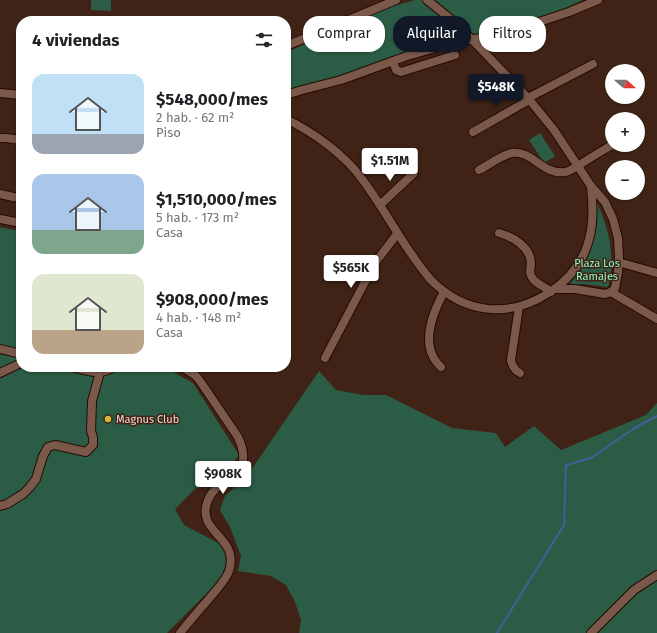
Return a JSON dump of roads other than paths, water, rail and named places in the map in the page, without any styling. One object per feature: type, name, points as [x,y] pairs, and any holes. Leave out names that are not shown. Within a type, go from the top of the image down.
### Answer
[{"type":"street","points":[[291,44],[396,0]]},
{"type":"street","points":[[427,0],[458,25],[528,99],[554,130],[591,186],[606,202],[613,219],[618,238],[618,272],[615,288],[611,292],[605,294],[575,289],[553,290],[535,282],[531,276],[530,260],[525,248],[512,238],[499,233]]},
{"type":"street","points":[[291,93],[342,80],[407,56],[453,43],[472,40],[545,21],[598,0]]},
{"type":"street","points":[[393,61],[396,70],[398,72],[402,72],[455,55]]},
{"type":"street","points":[[473,132],[528,99],[593,64]]},
{"type":"street","points":[[0,93],[16,95]]},
{"type":"street","points":[[291,122],[315,136],[340,155],[362,178],[398,234],[431,280],[444,292],[459,301],[479,307],[499,309],[519,307],[538,300],[565,281],[583,256],[587,247],[593,217],[591,186]]},
{"type":"street","points":[[0,138],[16,140]]},
{"type":"street","points":[[479,170],[507,155],[515,153],[524,154],[542,166],[555,172],[567,172],[605,149]]},
{"type":"street","points":[[380,205],[414,173]]},
{"type":"street","points":[[0,194],[16,197]]},
{"type":"street","points":[[0,219],[16,222]]},
{"type":"street","points":[[324,358],[375,263],[398,234]]},
{"type":"street","points":[[618,262],[657,273]]},
{"type":"street","points":[[441,367],[431,354],[429,331],[439,300],[444,292]]},
{"type":"street","points":[[611,292],[657,319]]},
{"type":"street","points":[[519,307],[511,360],[513,367],[520,373]]},
{"type":"street","points":[[0,350],[16,353]]},
{"type":"street","points":[[0,372],[16,365]]},
{"type":"street","points":[[0,510],[3,505],[23,494],[30,487],[36,479],[43,456],[48,447],[55,445],[86,452],[93,445],[91,431],[92,401],[100,372],[92,372]]},
{"type":"street","points":[[180,633],[219,586],[229,570],[231,561],[229,549],[220,536],[207,522],[205,510],[206,503],[211,494],[239,470],[242,466],[243,460],[243,454],[238,437],[200,381],[190,372]]},
{"type":"street","points":[[591,633],[634,590],[657,575]]},
{"type":"waterway","points":[[497,633],[564,525],[566,465],[591,458],[633,429],[657,416]]},
{"type":"place","name":"Magnus Club","points":[[108,419]]},
{"type":"park label","name":"Plaza Los Ramajes","points":[[597,269]]}]
